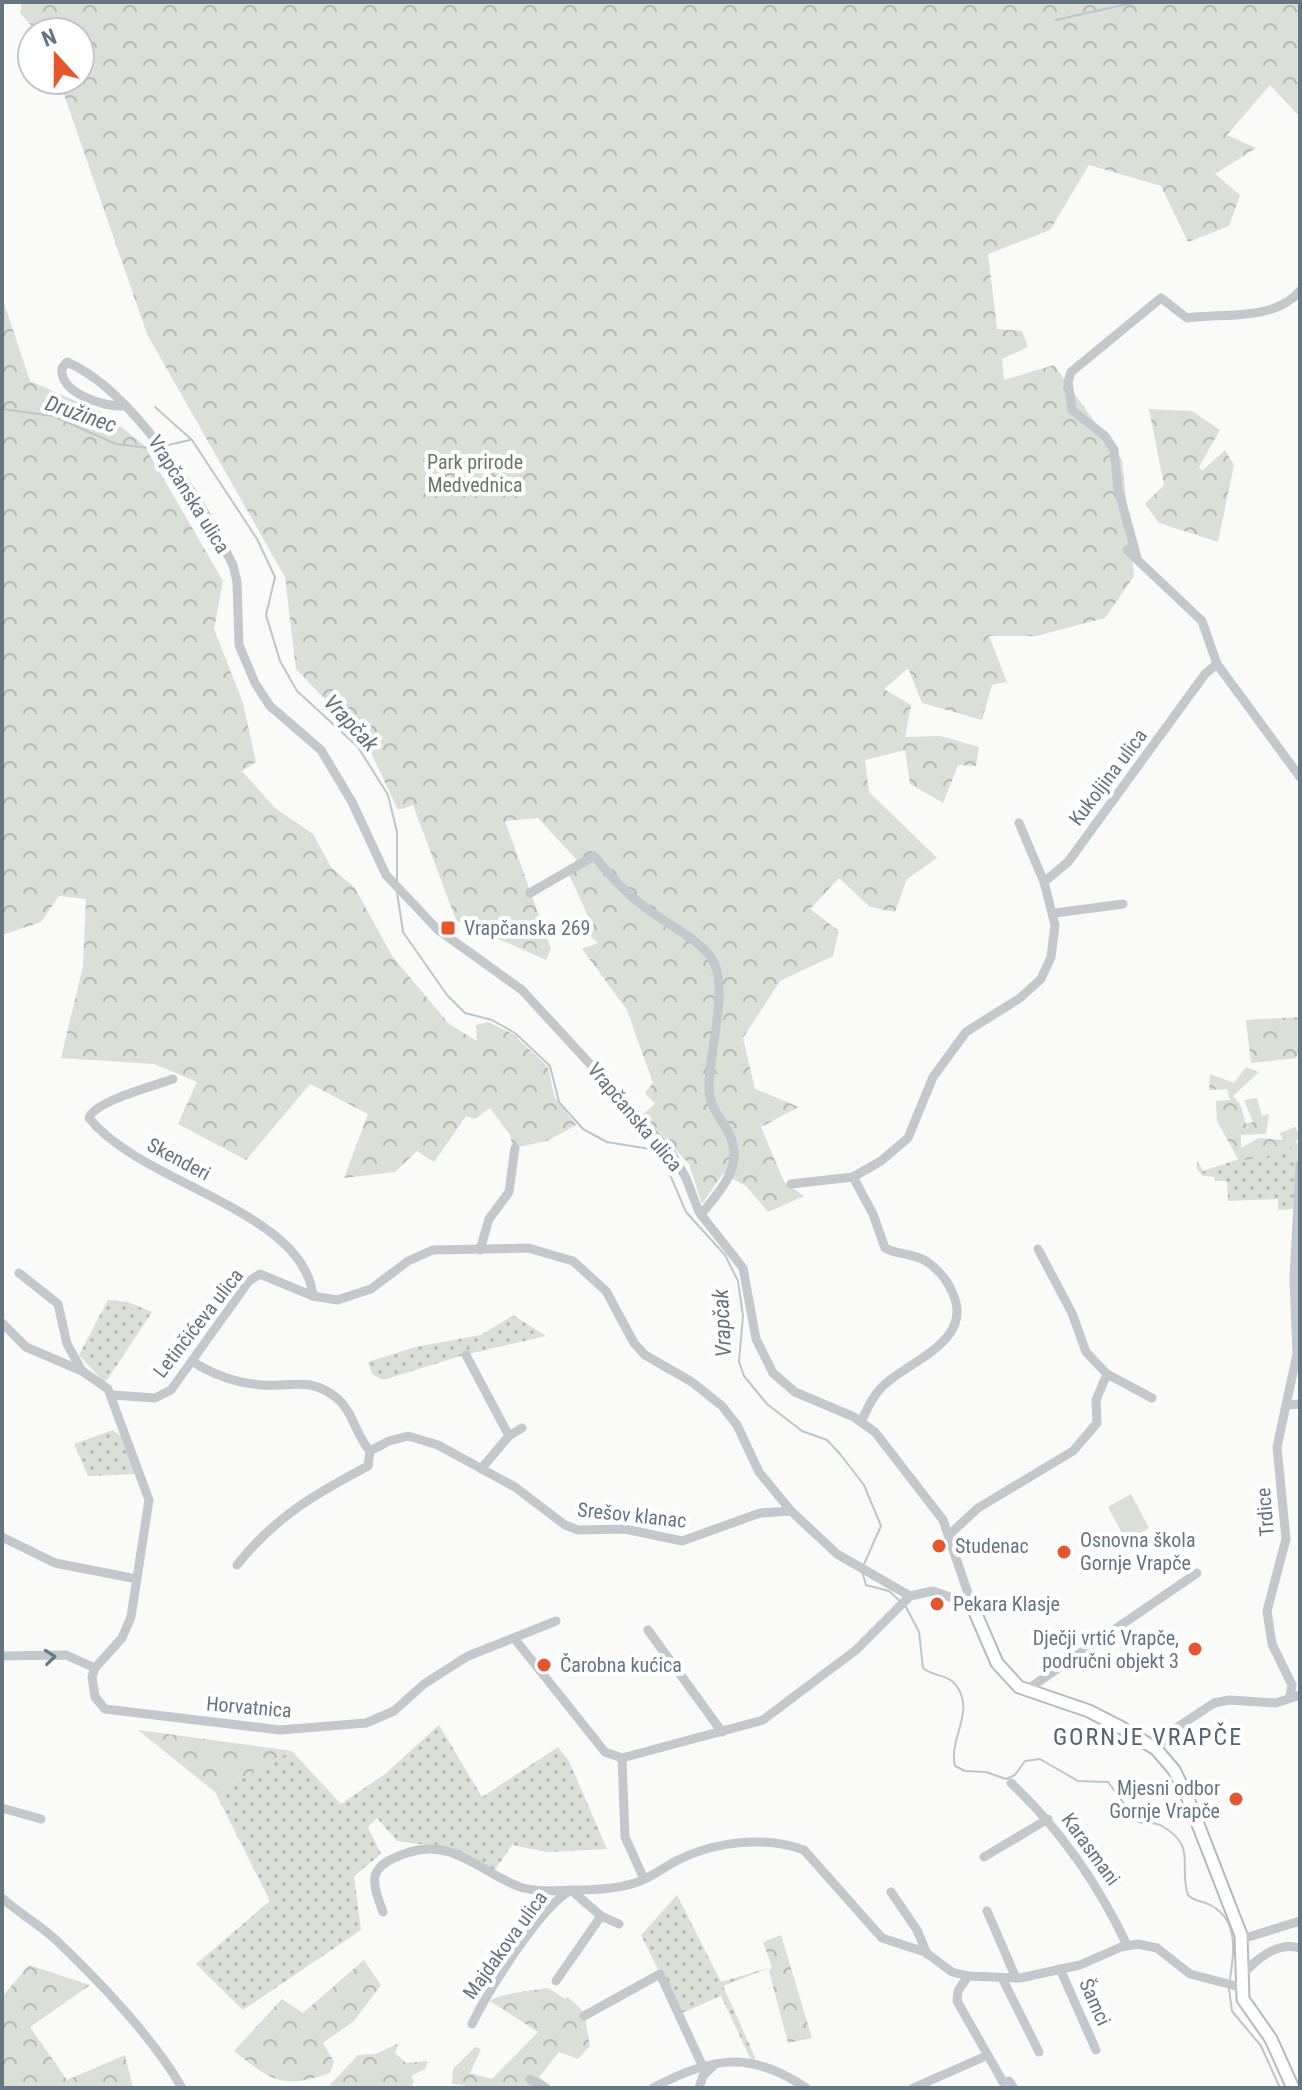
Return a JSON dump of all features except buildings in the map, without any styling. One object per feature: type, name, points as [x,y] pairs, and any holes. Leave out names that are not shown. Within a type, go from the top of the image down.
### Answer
[{"type":"main road","name":"Vrapčanska ulica","points":[[972,1605],[997,1663],[1009,1679],[1025,1691],[1089,1711],[1156,1749],[1182,1784],[1242,1939],[1236,1983]]},
{"type":"main road","points":[[1236,1983],[1243,1999],[1271,2039],[1293,2088]]},
{"type":"street","points":[[1137,558],[1118,488],[1114,450],[1105,436],[1072,410],[1068,382],[1071,372],[1161,298],[1187,318],[1267,311],[1285,306],[1300,291]]},
{"type":"street","name":"Vrapčanska ulica","points":[[123,406],[104,405],[87,398],[66,382],[62,368],[67,362],[79,368],[123,406],[157,440],[233,565],[237,582],[239,645],[263,698],[321,750],[352,802],[386,875],[437,929],[522,990],[671,1152],[701,1215],[743,1268],[756,1339],[773,1373],[809,1401],[861,1422],[882,1441],[933,1506],[950,1534],[972,1605]]},
{"type":"street","points":[[1127,550],[1202,621],[1217,664],[1300,777]]},
{"type":"street","name":"Kukoljina ulica","points":[[1044,882],[1068,862],[1205,674],[1217,664]]},
{"type":"street","points":[[791,1184],[853,1177],[881,1161],[908,1138],[933,1077],[966,1032],[1020,998],[1041,979],[1051,957],[1055,913],[1019,823]]},
{"type":"street","points":[[530,893],[594,856],[626,892],[708,954],[715,967],[718,996],[709,1091],[713,1108],[730,1132],[734,1158],[727,1181],[701,1215]]},
{"type":"street","points":[[1055,913],[1123,904]]},
{"type":"street","name":"Skenderi","points":[[173,1079],[104,1104],[93,1110],[89,1118],[146,1165],[224,1202],[288,1246],[304,1267],[313,1296]]},
{"type":"street","points":[[480,1250],[489,1219],[509,1192],[515,1148]]},
{"type":"street","name":"Trdice","points":[[1156,1749],[1173,1730],[1214,1703],[1235,1700],[1276,1703],[1295,1696],[1272,1644],[1267,1622],[1286,1539],[1277,1447],[1298,1345],[1294,1279],[1300,1165]]},
{"type":"street","points":[[853,1177],[873,1214],[885,1248],[914,1254],[935,1268],[950,1288],[957,1311],[954,1326],[943,1342],[884,1384],[861,1422]]},
{"type":"street","name":"Letinčićeva ulica","points":[[112,1395],[143,1399],[163,1395],[175,1386],[254,1277],[267,1274],[313,1296],[337,1300],[358,1295],[408,1261],[433,1250],[538,1249],[557,1254],[583,1267],[606,1291],[639,1349],[709,1395],[732,1417],[759,1472],[791,1511],[857,1568],[868,1572],[904,1600]]},
{"type":"street","points":[[1038,1249],[1066,1301],[1086,1352],[1107,1374],[1152,1398]]},
{"type":"street","points":[[19,1273],[58,1304],[67,1344],[82,1371]]},
{"type":"street","points":[[2,1323],[26,1347],[82,1371],[112,1395],[149,1500],[127,1629],[95,1668],[66,1655],[2,1656]]},
{"type":"street","points":[[466,1355],[509,1436]]},
{"type":"street","points":[[192,1361],[212,1373],[259,1385],[299,1381],[333,1395],[342,1402],[359,1438],[370,1451],[368,1466],[295,1507],[237,1565]]},
{"type":"street","points":[[950,1534],[978,1508],[1080,1444],[1097,1423],[1096,1400],[1107,1374]]},
{"type":"street","points":[[1286,1405],[1300,1404]]},
{"type":"street","points":[[481,1469],[509,1436],[522,1428]]},
{"type":"street","name":"Srešov klanac","points":[[370,1451],[389,1441],[414,1437],[438,1445],[515,1487],[565,1525],[578,1530],[625,1529],[682,1541],[760,1513],[791,1511]]},
{"type":"street","points":[[2,1537],[42,1560],[137,1579]]},
{"type":"street","points":[[1025,1691],[1197,1573]]},
{"type":"street","points":[[514,1638],[605,1752],[622,1758],[763,1720],[856,1650],[904,1600],[933,1591],[972,1605]]},
{"type":"street","name":"Horvatnica","points":[[95,1668],[95,1697],[101,1706],[111,1711],[280,1730],[317,1729],[366,1723],[386,1716],[451,1666],[556,1621]]},
{"type":"street","points":[[648,1630],[722,1732]]},
{"type":"street","points":[[622,1758],[625,1837],[644,1879]]},
{"type":"street","name":"Karasmani","points":[[1011,1783],[1048,1819],[1102,1893],[1127,1945]]},
{"type":"street","points":[[2,1808],[41,1819]]},
{"type":"street","points":[[984,1857],[1048,1819]]},
{"type":"street","name":"Majdakova ulica","points":[[383,1912],[372,1883],[376,1873],[394,1859],[420,1849],[466,1855],[496,1876],[530,1890],[571,1890],[609,1888],[644,1879],[679,1859],[712,1847],[753,1842],[795,1847],[810,1854],[882,1938],[927,1954],[942,1967],[968,1976],[1016,1978],[1089,1962],[1127,1945]]},
{"type":"street","name":"Majdakova ulica","points":[[571,1890],[601,1916],[619,1924]]},
{"type":"street","name":"Majdakova ulica","points":[[472,2024],[487,1995],[538,1922],[571,1890]]},
{"type":"street","points":[[891,1892],[917,1930],[927,1954]]},
{"type":"street","points":[[2,1898],[55,1939],[160,2051],[182,2088]]},
{"type":"street","points":[[987,1911],[1016,1978]]},
{"type":"street","points":[[556,1981],[601,1916]]},
{"type":"street","points":[[1242,1939],[1300,1921]]},
{"type":"street","points":[[1127,1945],[1157,1948],[1190,1974],[1236,1983],[1263,1955],[1279,1948],[1300,1948]]},
{"type":"street","name":"Šamci","points":[[1060,1969],[1096,2050]]},
{"type":"street","points":[[584,2016],[660,1974],[702,2065]]},
{"type":"street","points":[[968,1976],[958,1991],[957,2001],[986,2056],[1009,2084]]},
{"type":"street","points":[[1002,1978],[1039,2052]]},
{"type":"street","points":[[913,2088],[986,2056]]},
{"type":"street","points":[[653,2088],[702,2065],[758,2063],[789,2076],[806,2088]]},
{"type":"street","points":[[699,2088],[703,2076],[714,2065]]},
{"type":"street","points":[[530,2079],[546,2088]]},
{"type":"green space","name":"Park prirode Medvednica","points":[[22,2],[1300,2],[1300,117],[1270,85],[1227,135],[1256,148],[1215,174],[1240,195],[1229,226],[1188,242],[1161,186],[1089,165],[1050,230],[988,254],[997,329],[1022,331],[1028,347],[1002,359],[1004,380],[1054,365],[1122,460],[1134,576],[1105,618],[1036,636],[989,636],[1007,682],[992,685],[982,720],[922,703],[908,668],[884,689],[911,705],[905,737],[940,736],[979,747],[976,766],[958,765],[943,803],[910,784],[905,750],[865,760],[869,792],[937,858],[907,879],[895,912],[870,907],[839,878],[810,909],[839,931],[833,956],[780,981],[743,1038],[755,1089],[799,1107],[761,1127],[784,1182],[804,1196],[768,1212],[746,1186],[723,1174],[702,1204],[689,1164],[643,1114],[655,1104],[645,1093],[653,1083],[627,1010],[582,949],[598,943],[587,933],[589,918],[569,875],[576,859],[538,818],[505,821],[551,949],[546,960],[456,920],[413,805],[398,810],[366,742],[296,669],[285,577],[147,334],[65,96],[96,96],[96,16],[23,16],[20,13]]},
{"type":"green space","points":[[2,297],[30,381],[105,414],[144,445],[223,581],[214,629],[243,703],[256,762],[242,771],[275,808],[313,834],[331,867],[355,888],[392,956],[449,1024],[477,1041],[476,1025],[488,1022],[513,1034],[548,1067],[554,1096],[576,1125],[547,1141],[513,1148],[510,1135],[490,1108],[475,1119],[466,1116],[434,1162],[417,1151],[395,1172],[344,1178],[368,1114],[310,1084],[246,1160],[178,1124],[197,1082],[154,1064],[61,1058],[83,966],[86,899],[59,896],[41,922],[2,935]]},
{"type":"green space","points":[[1149,409],[1192,411],[1220,430],[1199,467],[1202,471],[1225,450],[1234,465],[1218,542],[1159,523],[1145,504],[1164,485]]},
{"type":"green space","points":[[1300,1017],[1300,1048],[1296,1058],[1251,1063],[1246,1020]]},
{"type":"green space","points":[[1246,1067],[1259,1072],[1233,1096],[1240,1104],[1246,1124],[1253,1122],[1244,1100],[1257,1098],[1262,1116],[1269,1114],[1266,1134],[1241,1135],[1241,1148],[1259,1138],[1283,1140],[1280,1133],[1295,1127],[1300,1135],[1296,1142],[1300,1147],[1298,1158],[1288,1143],[1284,1153],[1239,1161],[1217,1121],[1216,1101],[1230,1100],[1227,1089],[1209,1090],[1210,1074],[1234,1083]]},
{"type":"green space","points":[[1288,1143],[1298,1158],[1293,1209],[1278,1210],[1278,1199],[1228,1201],[1227,1181],[1215,1181],[1214,1177],[1203,1176],[1197,1170],[1197,1160],[1203,1171]]},
{"type":"green space","points":[[108,1300],[128,1302],[152,1312],[105,1383],[79,1355]]},
{"type":"green space","points":[[513,1315],[546,1336],[464,1355],[383,1380],[372,1374],[368,1362],[415,1347],[481,1335]]},
{"type":"green space","points":[[113,1430],[124,1439],[137,1474],[88,1476],[74,1444]]},
{"type":"green space","points":[[1131,1494],[1149,1528],[1127,1542],[1108,1507]]},
{"type":"green space","points":[[439,1725],[482,1797],[558,1747],[569,1761],[607,1849],[547,1852],[512,1845],[494,1871],[441,1847],[397,1841],[377,1818],[368,1827],[381,1854],[354,1876],[361,1930],[243,2010],[196,1964],[270,1901],[215,1792],[292,1751],[341,1804],[385,1774]]},
{"type":"green space","points":[[138,1730],[292,1751],[215,1792]]},
{"type":"green space","points":[[677,1895],[721,1982],[772,1967],[723,1986],[756,2059],[751,2060],[721,1996],[680,2014],[641,1935]]},
{"type":"green space","points":[[781,1935],[812,2038],[788,2043],[769,1971],[772,1967],[763,1942]]},
{"type":"green space","points":[[364,1960],[381,1985],[354,2021],[323,2043],[334,2062],[330,2073],[300,2081],[278,2079],[234,2051],[282,1999],[303,2013]]},
{"type":"green space","points":[[29,1965],[90,1985],[30,2027],[67,2080],[125,2055],[133,2088],[2,2088],[2,1997]]},
{"type":"green space","points":[[548,1988],[565,1999],[568,1997],[584,2012],[590,2046],[578,2059],[559,2052],[539,2077],[552,2088],[483,2088],[452,2084],[453,2069],[475,2047],[481,2049],[470,2073],[492,2079],[538,2032],[490,2001],[508,1994]]},
{"type":"green space","points":[[399,2043],[395,2053],[406,2063],[428,2061],[425,2069],[411,2076],[414,2081],[411,2088],[327,2088],[358,2055],[376,2054]]},
{"type":"waterway","points":[[1056,20],[1136,2]]},
{"type":"waterway","name":"Vrapčak","points":[[155,407],[192,440],[257,539],[275,577],[266,615],[280,661],[297,691],[358,747],[388,795],[397,832],[397,882]]},
{"type":"waterway","name":"Družinec","points":[[2,409],[53,416],[116,444],[149,448]]},
{"type":"waterway","name":"Družinec","points":[[168,445],[190,440]]},
{"type":"waterway","name":"Vrapčak","points":[[397,892],[403,932],[447,995],[465,1013],[492,1020],[515,1033],[550,1066],[559,1102],[583,1129],[607,1142],[650,1149],[665,1163],[686,1212],[725,1255],[738,1281],[743,1316],[739,1362],[744,1376],[767,1404],[802,1431],[827,1440],[864,1485],[881,1526],[864,1564]]},
{"type":"waterway","name":"Vrapčak","points":[[862,1571],[866,1585],[889,1591],[900,1601]]},
{"type":"waterway","name":"Vrapčak","points":[[905,1605],[919,1632],[923,1668],[953,1682],[961,1695],[963,1715],[955,1746],[955,1766],[1006,1779],[1015,1775],[1025,1761],[1040,1759],[1078,1781],[1108,1782],[1137,1821],[1162,1826],[1180,1841],[1185,1857],[1188,1895],[1221,1912],[1231,1929],[1230,1979]]},
{"type":"waterway","name":"Vrapčak","points":[[1229,1989],[1232,2011],[1261,2046],[1280,2088]]},
{"type":"place","name":"Vrapčanska 269","points":[[448,928]]},
{"type":"place","name":"Studenac","points":[[939,1546]]},
{"type":"place","name":"Osnovna škola Gornje Vrapče","points":[[1064,1552]]},
{"type":"place","name":"Pekara Klasje","points":[[937,1604]]},
{"type":"place","name":"Dječji vrtić Vrapče, područni objekt 3","points":[[1195,1649]]},
{"type":"place","name":"Čarobna kućica","points":[[544,1665]]},
{"type":"place","name":"Mjesni odbor Gornje Vrapče","points":[[1236,1799]]},
{"type":"district","name":"GORNJE VRAPČE","points":[[1148,1737]]}]
